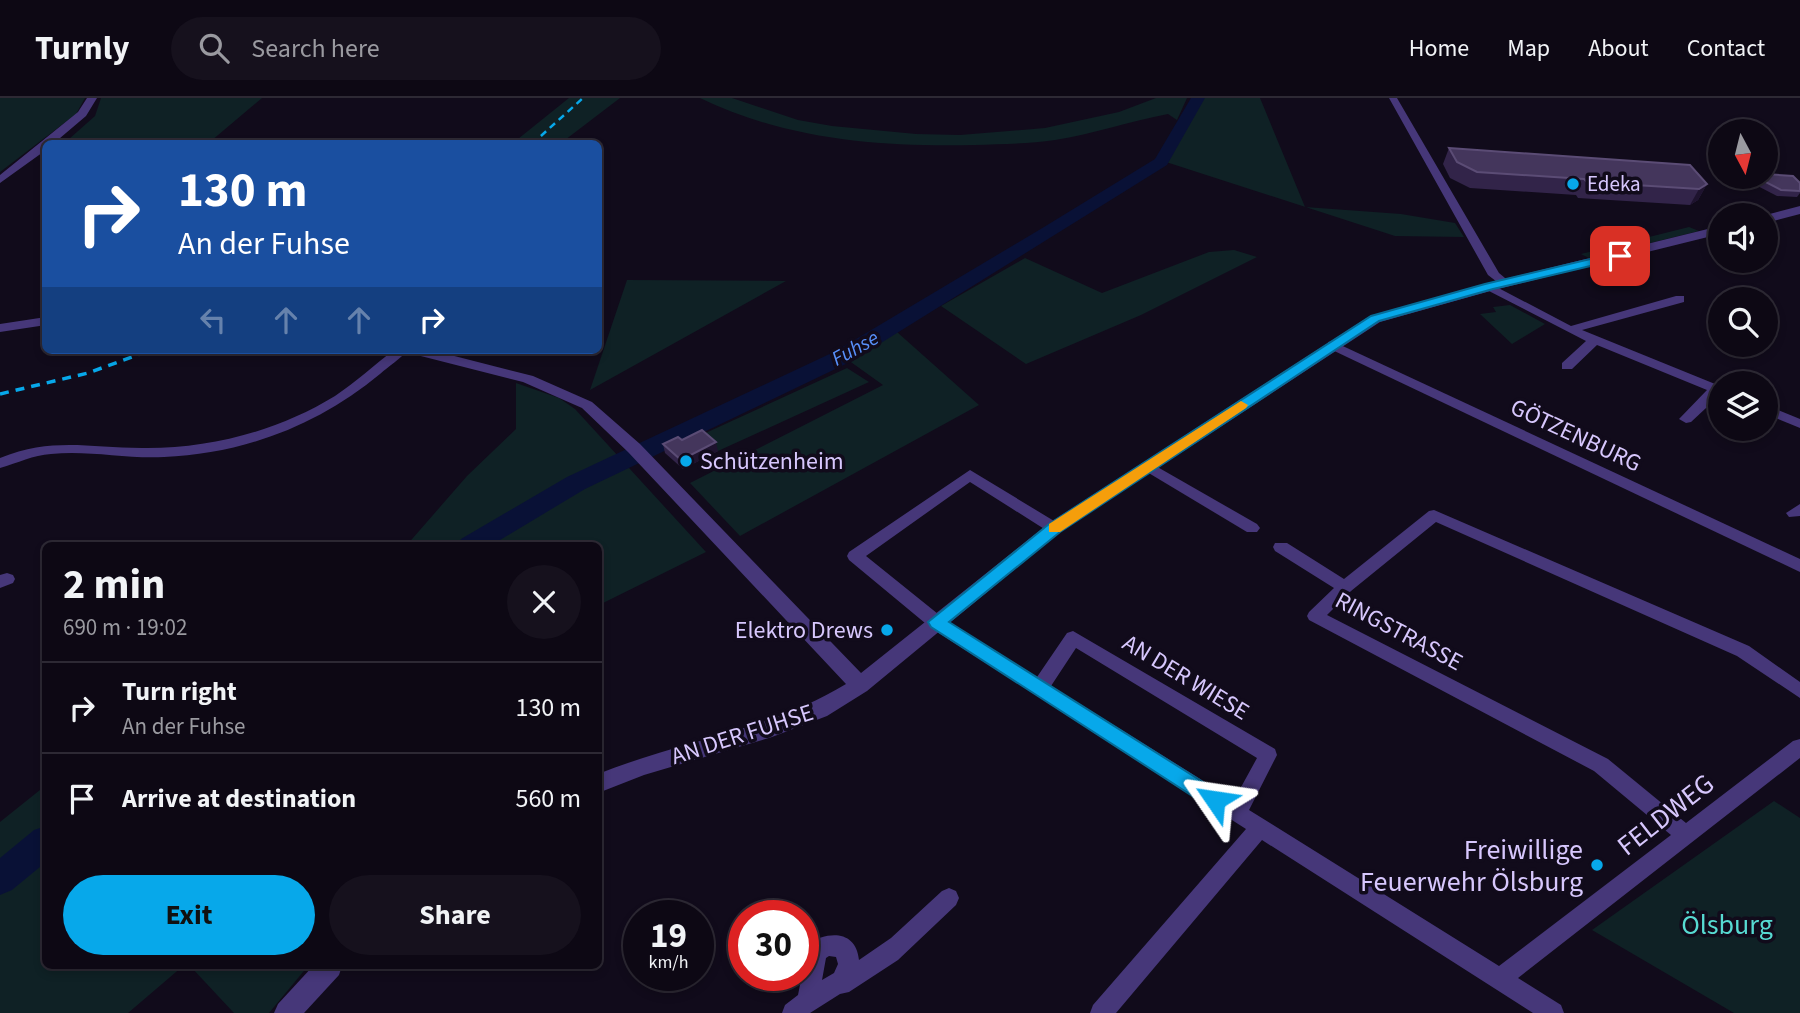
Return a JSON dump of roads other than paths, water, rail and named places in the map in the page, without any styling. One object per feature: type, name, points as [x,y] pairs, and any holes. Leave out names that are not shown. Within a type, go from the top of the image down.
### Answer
[{"type":"street","points":[[51,140],[82,114],[92,98]]},
{"type":"street","points":[[1393,98],[1493,275],[1505,283]]},
{"type":"street","points":[[0,180],[42,147]]},
{"type":"street","points":[[1778,216],[1800,210]]},
{"type":"street","name":"AN DER FUHSE","points":[[602,782],[640,767],[820,710],[860,685],[1054,528],[1332,345],[1391,313],[1708,233]]},
{"type":"street","points":[[1489,287],[1570,330],[1708,386]]},
{"type":"street","points":[[1570,330],[1680,299]]},
{"type":"street","points":[[0,328],[42,322]]},
{"type":"street","points":[[1567,366],[1595,340]]},
{"type":"street","name":"GÖTZENBURG","points":[[1332,345],[1800,566]]},
{"type":"street","points":[[0,463],[22,453],[54,446],[139,453],[212,447],[291,422],[338,400],[397,354]]},
{"type":"street","points":[[430,354],[528,379],[587,405],[641,455],[860,685]]},
{"type":"street","points":[[1686,419],[1708,399]]},
{"type":"street","points":[[1778,415],[1800,424]]},
{"type":"street","points":[[1147,466],[1252,528]]},
{"type":"street","points":[[1054,528],[970,475],[855,556],[937,622],[1039,689],[1553,1013]]},
{"type":"street","name":"RINGSTRASSE","points":[[1684,834],[1601,765],[1315,616],[1345,587],[1434,515],[1743,651],[1800,691]]},
{"type":"street","points":[[1281,547],[1345,587]]},
{"type":"street","name":"AN DER WIESE","points":[[1039,689],[1073,638],[1268,755],[1237,814]]},
{"type":"street","name":"FELDWEG","points":[[1500,979],[1684,834],[1800,747]]},
{"type":"street","points":[[1101,1013],[1259,828]]},
{"type":"street","points":[[801,1007],[884,957],[949,898]]},
{"type":"street","points":[[801,1007],[816,952],[827,945],[841,947],[848,954],[849,964],[841,985]]},
{"type":"street","points":[[287,1013],[327,969]]},
{"type":"waterway","name":"Fuhse","points":[[477,542],[576,483],[844,356],[1050,231],[1161,162],[1198,98]]},
{"type":"waterway","name":"Fuhse","points":[[0,879],[42,844]]},
{"type":"railway","points":[[536,140],[583,98]]},
{"type":"railway","points":[[0,394],[88,373],[140,354]]},
{"type":"place","name":"Edeka","points":[[1573,184]]},
{"type":"place","name":"Schützenheim","points":[[686,461]]},
{"type":"place","name":"Elektro Drews","points":[[887,630]]},
{"type":"place","name":"Freiwillige Feuerwehr Ölsburg","points":[[1597,865]]},
{"type":"park label","name":"Ölsburg","points":[[1727,924]]}]
